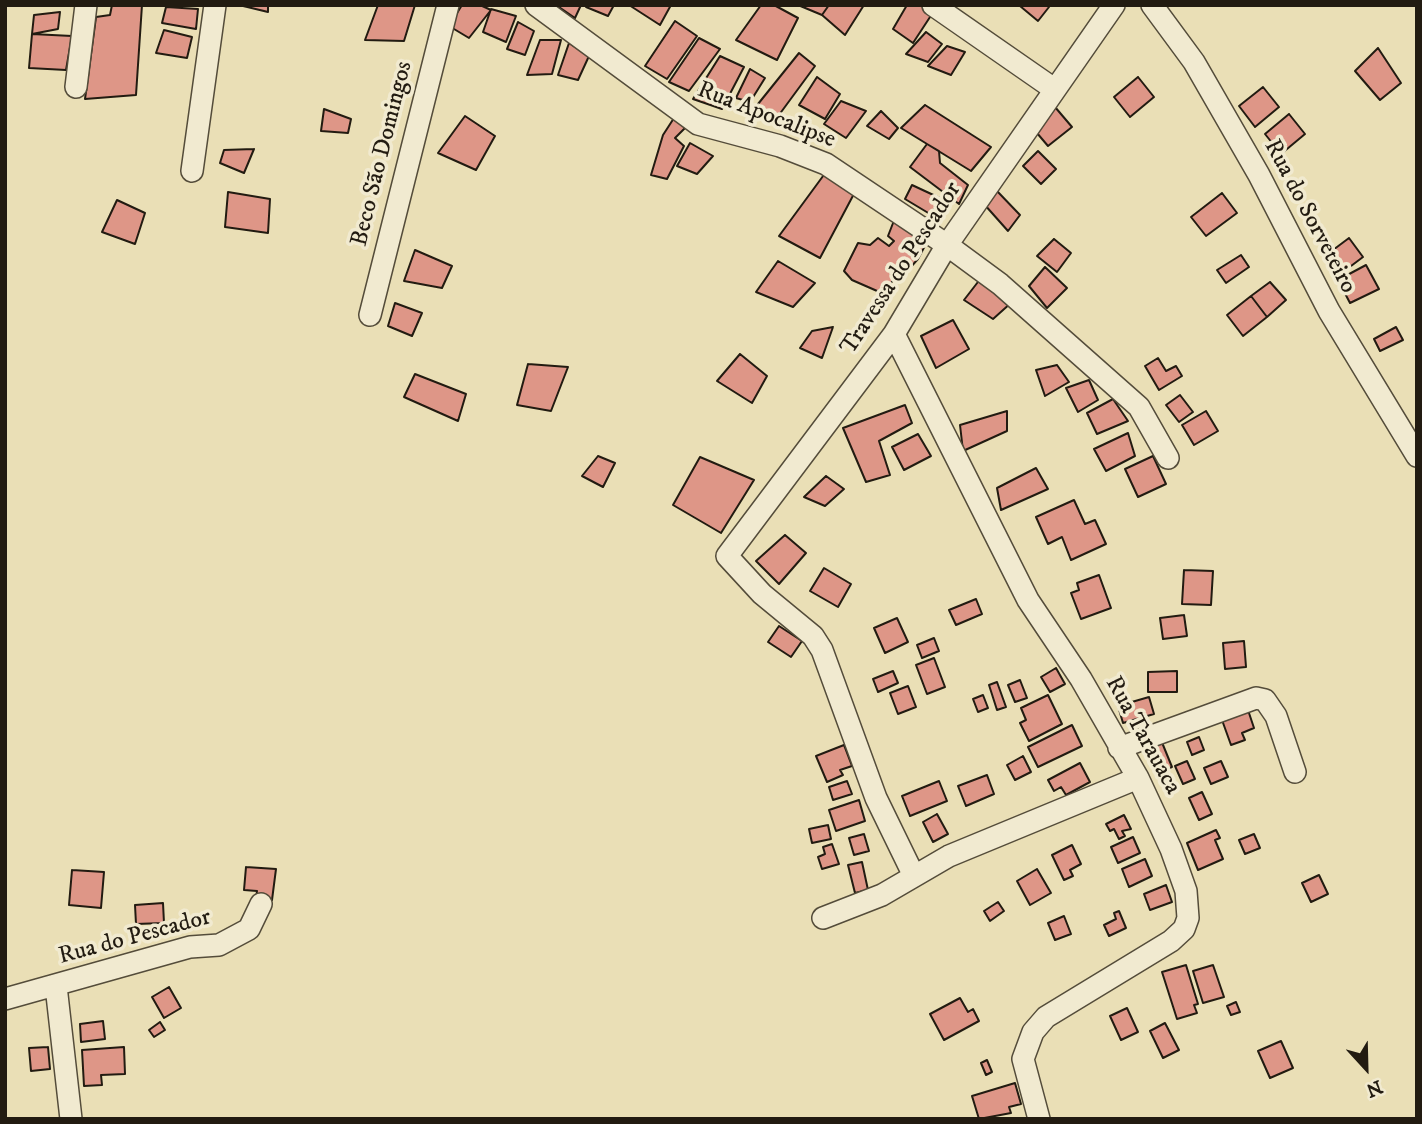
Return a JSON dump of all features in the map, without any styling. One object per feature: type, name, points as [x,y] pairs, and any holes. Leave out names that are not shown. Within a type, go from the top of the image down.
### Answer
[{"type":"street","points":[[76,86],[86,5]]},
{"type":"street","points":[[192,171],[215,5]]},
{"type":"street","name":"Beco São Domingos","points":[[370,315],[448,5]]},
{"type":"street","name":"Rua Apocalipse","points":[[536,5],[698,124],[780,146],[826,164],[947,245],[1000,284],[1139,407],[1168,458]]},
{"type":"street","points":[[933,5],[1054,89]]},
{"type":"street","name":"Travessa do Pescador","points":[[915,876],[876,798],[822,650],[813,636],[762,594],[727,556],[894,334],[947,245],[1114,5]]},
{"type":"street","name":"Rua do Sorveteiro","points":[[1152,5],[1194,62],[1259,175],[1329,311],[1417,456]]},
{"type":"street","name":"Rua Tarauaca","points":[[894,334],[1028,600],[1081,679],[1138,778],[1182,874],[1188,918],[1184,929],[1171,941],[1046,1017],[1033,1032],[1023,1059],[1039,1119]]},
{"type":"street","points":[[1119,748],[1256,698],[1265,700],[1276,716],[1295,772]]},
{"type":"street","points":[[823,918],[882,895],[949,856],[1138,778]]},
{"type":"street","name":"Rua do Pescador","points":[[5,999],[190,947],[219,945],[249,929],[261,904]]},
{"type":"street","points":[[56,986],[71,1119]]},
{"type":"building","points":[[112,5],[142,5],[136,95],[85,99],[96,17],[110,15]]},
{"type":"building","points":[[239,5],[268,5],[268,12]]},
{"type":"building","points":[[378,5],[415,5],[404,41],[365,40]]},
{"type":"building","points":[[462,5],[480,5],[491,10],[469,38],[449,26]]},
{"type":"building","points":[[556,5],[581,5],[575,18]]},
{"type":"building","points":[[614,5],[608,16],[586,7]]},
{"type":"building","points":[[629,5],[671,5],[660,25]]},
{"type":"building","points":[[761,5],[774,5],[798,18],[777,60],[736,40]]},
{"type":"building","points":[[798,5],[829,5],[822,15]]},
{"type":"building","points":[[829,5],[864,5],[845,35],[822,15]]},
{"type":"building","points":[[907,5],[922,5],[932,14],[913,43],[893,29]]},
{"type":"building","points":[[1020,6],[1049,7],[1038,21]]},
{"type":"building","points":[[166,7],[198,9],[196,29],[162,23]]},
{"type":"building","points":[[491,9],[516,16],[506,42],[483,32]]},
{"type":"building","points":[[60,12],[58,29],[32,34],[34,15]]},
{"type":"building","points":[[675,21],[697,36],[667,79],[645,66]]},
{"type":"building","points":[[518,22],[534,31],[525,55],[507,49]]},
{"type":"building","points":[[164,30],[192,37],[187,58],[156,53]]},
{"type":"building","points":[[926,32],[942,44],[928,62],[906,54]]},
{"type":"building","points":[[32,34],[72,36],[66,70],[29,68]]},
{"type":"building","points":[[699,38],[720,49],[689,91],[669,82]]},
{"type":"building","points":[[540,40],[561,40],[552,74],[527,75]]},
{"type":"building","points":[[569,43],[589,56],[578,80],[558,75]]},
{"type":"building","points":[[947,46],[965,52],[951,75],[928,66]]},
{"type":"building","points":[[1378,48],[1401,83],[1380,100],[1355,71]]},
{"type":"building","points":[[799,53],[815,66],[776,119],[754,109]]},
{"type":"building","points":[[720,56],[744,67],[722,109],[693,99]]},
{"type":"building","points":[[750,69],[765,78],[750,102],[736,98]]},
{"type":"building","points":[[817,77],[840,94],[825,119],[799,105]]},
{"type":"building","points":[[1138,77],[1154,97],[1130,117],[1114,97]]},
{"type":"building","points":[[1263,87],[1279,107],[1255,127],[1239,106]]},
{"type":"building","points":[[841,101],[866,111],[846,138],[824,124]]},
{"type":"building","points":[[925,105],[991,147],[971,171],[901,128]]},
{"type":"building","points":[[1055,107],[1072,127],[1048,146],[1031,126]]},
{"type":"building","points":[[324,109],[351,119],[348,133],[321,131]]},
{"type":"building","points":[[881,111],[898,128],[889,139],[867,126]]},
{"type":"building","points":[[1289,114],[1305,134],[1281,154],[1265,134]]},
{"type":"building","points":[[465,116],[495,136],[476,170],[438,153]]},
{"type":"building","points":[[674,118],[687,126],[675,138],[684,146],[667,179],[651,175],[663,135]]},
{"type":"building","points":[[690,143],[713,156],[697,174],[677,166]]},
{"type":"building","points":[[927,144],[939,151],[940,163],[968,185],[959,204],[910,167]]},
{"type":"building","points":[[254,149],[244,173],[220,163],[224,150]]},
{"type":"building","points":[[1038,151],[1056,169],[1041,184],[1023,166]]},
{"type":"building","points":[[826,172],[856,190],[820,258],[779,236]]},
{"type":"building","points":[[912,185],[942,199],[930,214],[905,199]]},
{"type":"building","points":[[997,191],[1020,215],[1008,231],[984,204]]},
{"type":"building","points":[[228,192],[270,199],[268,233],[225,227]]},
{"type":"building","points":[[1222,193],[1237,213],[1206,236],[1191,217]]},
{"type":"building","points":[[117,200],[145,213],[135,244],[102,232]]},
{"type":"building","points":[[895,218],[929,238],[918,259],[909,269],[902,266],[884,294],[852,280],[844,271],[858,243],[870,245],[878,238],[889,246],[894,241],[888,236]]},
{"type":"building","points":[[1349,238],[1363,257],[1343,272],[1329,253]]},
{"type":"building","points":[[1054,239],[1071,253],[1057,272],[1037,256]]},
{"type":"building","points":[[415,250],[452,266],[442,288],[404,281]]},
{"type":"building","points":[[1241,255],[1249,267],[1226,283],[1217,270]]},
{"type":"building","points":[[778,261],[815,283],[793,307],[756,292]]},
{"type":"building","points":[[1366,265],[1379,289],[1350,303],[1338,280]]},
{"type":"building","points":[[1045,267],[1067,288],[1047,308],[1029,286]]},
{"type":"building","points":[[981,278],[1012,302],[993,319],[964,300]]},
{"type":"building","points":[[1270,282],[1286,300],[1267,317],[1251,296]]},
{"type":"building","points":[[1251,296],[1267,317],[1243,336],[1227,315]]},
{"type":"building","points":[[395,303],[422,313],[412,336],[388,326]]},
{"type":"building","points":[[953,320],[969,349],[936,368],[921,336]]},
{"type":"building","points":[[833,327],[822,358],[800,348],[812,331]]},
{"type":"building","points":[[1396,327],[1403,340],[1380,351],[1374,339]]},
{"type":"building","points":[[740,354],[767,376],[752,403],[717,381]]},
{"type":"building","points":[[1158,358],[1166,371],[1176,366],[1182,376],[1159,390],[1145,366]]},
{"type":"building","points":[[528,364],[568,367],[551,411],[517,405]]},
{"type":"building","points":[[1057,365],[1069,382],[1045,396],[1036,370]]},
{"type":"building","points":[[415,374],[466,394],[458,421],[404,397]]},
{"type":"building","points":[[1089,380],[1098,400],[1078,412],[1066,388]]},
{"type":"building","points":[[1180,395],[1193,412],[1179,422],[1166,405]]},
{"type":"building","points":[[1113,399],[1128,421],[1097,434],[1087,413]]},
{"type":"building","points":[[905,405],[912,423],[879,441],[890,475],[866,482],[843,428]]},
{"type":"building","points":[[1007,411],[1007,431],[963,451],[960,425]]},
{"type":"building","points":[[1206,411],[1218,431],[1194,445],[1182,425]]},
{"type":"building","points":[[1128,433],[1135,456],[1106,471],[1094,449]]},
{"type":"building","points":[[918,434],[931,456],[904,470],[892,447]]},
{"type":"building","points":[[598,456],[615,463],[603,487],[582,476]]},
{"type":"building","points":[[1153,456],[1166,484],[1138,497],[1125,469]]},
{"type":"building","points":[[700,457],[754,480],[721,533],[673,505]]},
{"type":"building","points":[[1036,468],[1048,489],[1001,510],[997,488]]},
{"type":"building","points":[[826,476],[844,489],[825,506],[804,497]]},
{"type":"building","points":[[1074,500],[1085,524],[1095,520],[1106,544],[1071,560],[1062,537],[1048,544],[1036,517]]},
{"type":"building","points":[[785,535],[806,553],[779,584],[756,561]]},
{"type":"building","points":[[824,568],[851,584],[838,607],[810,591]]},
{"type":"building","points":[[1184,570],[1213,571],[1211,605],[1182,604]]},
{"type":"building","points":[[1099,575],[1111,608],[1081,619],[1071,593],[1079,590],[1077,583]]},
{"type":"building","points":[[976,599],[982,614],[956,625],[949,610]]},
{"type":"building","points":[[1184,615],[1187,636],[1163,639],[1160,618]]},
{"type":"building","points":[[897,618],[908,642],[885,653],[874,628]]},
{"type":"building","points":[[779,626],[802,641],[791,657],[768,642]]},
{"type":"building","points":[[934,638],[939,651],[922,658],[917,645]]},
{"type":"building","points":[[1244,641],[1246,667],[1225,669],[1223,643]]},
{"type":"building","points":[[934,658],[945,687],[927,694],[916,665]]},
{"type":"building","points":[[1056,668],[1065,684],[1050,692],[1041,677]]},
{"type":"building","points":[[893,671],[898,683],[878,692],[873,679]]},
{"type":"building","points":[[1177,671],[1177,692],[1148,692],[1148,672]]},
{"type":"building","points":[[1020,680],[1027,698],[1015,702],[1008,685]]},
{"type":"building","points":[[997,682],[1006,707],[997,710],[989,685]]},
{"type":"building","points":[[908,686],[916,707],[898,714],[890,693]]},
{"type":"building","points":[[983,695],[988,708],[978,712],[973,699]]},
{"type":"building","points":[[1048,695],[1062,724],[1029,741],[1020,723],[1026,720],[1021,708]]},
{"type":"building","points":[[1149,697],[1154,714],[1123,723],[1118,706]]},
{"type":"building","points":[[1248,710],[1254,728],[1242,733],[1245,740],[1231,745],[1222,720]]},
{"type":"building","points":[[1072,725],[1082,746],[1038,767],[1028,747]]},
{"type":"building","points":[[1199,737],[1204,750],[1192,755],[1187,742]]},
{"type":"building","points":[[1161,740],[1172,767],[1157,773],[1146,745]]},
{"type":"building","points":[[844,745],[852,766],[840,770],[843,775],[827,782],[816,756]]},
{"type":"building","points":[[1023,756],[1031,772],[1015,780],[1007,765]]},
{"type":"building","points":[[1187,761],[1195,779],[1183,784],[1175,766]]},
{"type":"building","points":[[1221,761],[1228,777],[1211,784],[1204,768]]},
{"type":"building","points":[[1080,763],[1090,782],[1066,795],[1061,787],[1054,791],[1048,780]]},
{"type":"building","points":[[987,775],[994,794],[966,806],[958,786]]},
{"type":"building","points":[[847,781],[852,794],[833,800],[829,787]]},
{"type":"building","points":[[939,781],[947,801],[910,816],[902,796]]},
{"type":"building","points":[[1202,792],[1212,814],[1199,820],[1189,798]]},
{"type":"building","points":[[859,800],[865,821],[836,831],[829,810]]},
{"type":"building","points":[[937,814],[948,834],[933,842],[923,822]]},
{"type":"building","points":[[1124,815],[1131,829],[1122,831],[1125,836],[1119,839],[1114,829],[1110,831],[1106,824]]},
{"type":"building","points":[[828,825],[831,839],[812,843],[809,829]]},
{"type":"building","points":[[1216,830],[1220,838],[1215,840],[1223,859],[1198,870],[1187,843]]},
{"type":"building","points":[[864,834],[869,851],[854,855],[849,838]]},
{"type":"building","points":[[1254,834],[1260,848],[1245,854],[1239,840]]},
{"type":"building","points":[[1133,837],[1140,853],[1118,863],[1111,847]]},
{"type":"building","points":[[832,844],[839,864],[822,869],[818,857],[825,854],[823,847]]},
{"type":"building","points":[[1072,845],[1081,864],[1070,870],[1073,876],[1064,880],[1052,855]]},
{"type":"building","points":[[1145,859],[1152,876],[1129,887],[1122,869]]},
{"type":"building","points":[[862,862],[868,890],[855,893],[848,865]]},
{"type":"building","points":[[246,867],[276,869],[272,900],[256,899],[257,891],[244,890]]},
{"type":"building","points":[[1037,869],[1051,893],[1030,905],[1017,881]]},
{"type":"building","points":[[72,870],[104,872],[101,908],[69,905]]},
{"type":"building","points":[[1319,875],[1328,894],[1311,902],[1302,883]]},
{"type":"building","points":[[1166,885],[1172,902],[1150,910],[1144,894]]},
{"type":"building","points":[[998,902],[1004,911],[990,921],[984,911]]},
{"type":"building","points":[[163,903],[164,923],[136,924],[135,905]]},
{"type":"building","points":[[1119,911],[1126,928],[1109,936],[1104,925],[1116,919],[1114,913]]},
{"type":"building","points":[[1064,916],[1071,934],[1055,940],[1048,923]]},
{"type":"building","points":[[1186,965],[1198,1004],[1194,1005],[1197,1013],[1177,1019],[1162,972]]},
{"type":"building","points":[[1213,965],[1224,997],[1203,1003],[1193,971]]},
{"type":"building","points":[[169,987],[181,1008],[164,1018],[152,997]]},
{"type":"building","points":[[960,998],[968,1012],[973,1009],[979,1021],[944,1040],[930,1014]]},
{"type":"building","points":[[1236,1002],[1240,1012],[1231,1015],[1227,1006]]},
{"type":"building","points":[[1127,1008],[1138,1032],[1121,1040],[1110,1016]]},
{"type":"building","points":[[103,1021],[105,1039],[81,1042],[80,1024]]},
{"type":"building","points":[[160,1022],[165,1030],[154,1037],[149,1030]]},
{"type":"building","points":[[1165,1023],[1179,1050],[1163,1058],[1150,1031]]},
{"type":"building","points":[[1281,1041],[1293,1068],[1270,1078],[1258,1051]]},
{"type":"building","points":[[48,1047],[50,1069],[31,1071],[29,1048]]},
{"type":"building","points":[[124,1047],[125,1074],[101,1075],[102,1085],[84,1086],[82,1050]]},
{"type":"building","points":[[987,1060],[992,1072],[986,1075],[981,1063]]},
{"type":"building","points":[[1015,1083],[1021,1104],[1009,1107],[1011,1113],[979,1119],[972,1096]]}]
